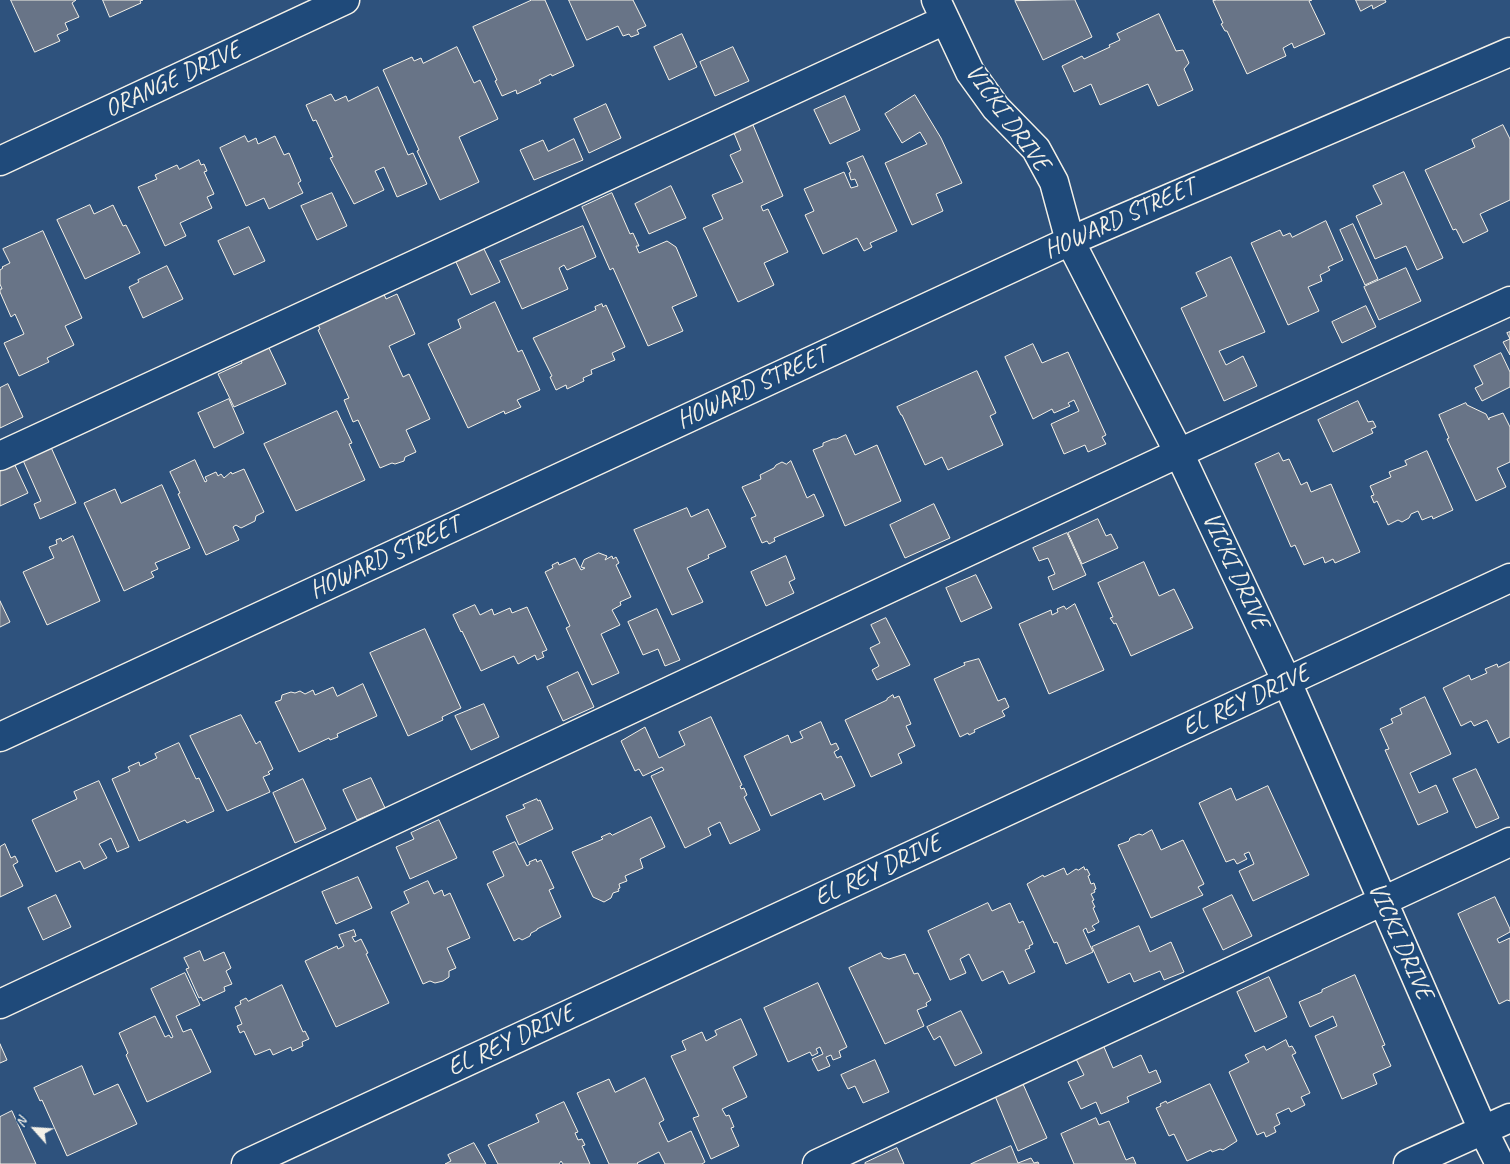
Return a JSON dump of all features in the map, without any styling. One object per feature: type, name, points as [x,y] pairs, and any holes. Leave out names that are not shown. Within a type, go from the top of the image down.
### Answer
[{"type":"street","name":"ORANGE DRIVE","points":[[0,161],[345,0]]},
{"type":"street","name":"VICKI DRIVE","points":[[940,10],[970,72],[996,108],[1036,149],[1054,182],[1070,241],[1180,453],[1287,682],[1382,902],[1483,1130],[1500,1164]]},
{"type":"street","points":[[0,456],[940,10]]},
{"type":"street","name":"HOWARD STREET","points":[[0,737],[1070,241],[1510,52]]},
{"type":"street","points":[[0,1004],[1510,300]]},
{"type":"street","name":"EL REY DRIVE","points":[[246,1164],[1510,578]]},
{"type":"street","points":[[818,1164],[1510,842]]},
{"type":"street","points":[[1408,1164],[1510,1118]]},
{"type":"building","points":[[11,0],[76,0],[72,3],[79,17],[65,23],[68,30],[57,35],[60,41],[35,52]]},
{"type":"building","points":[[103,0],[143,0],[140,1],[141,3],[110,17]]},
{"type":"building","points":[[532,0],[545,0],[574,66],[552,76],[551,74],[539,80],[541,83],[517,94],[516,90],[502,96],[495,81],[497,80],[473,27]]},
{"type":"building","points":[[569,0],[633,0],[646,26],[637,30],[639,34],[631,37],[629,34],[623,36],[618,26],[587,40]]},
{"type":"building","points":[[1075,0],[1092,37],[1043,60],[1015,1]]},
{"type":"building","points":[[1312,0],[1309,1],[1325,34],[1294,48],[1292,43],[1283,48],[1286,56],[1247,74],[1227,31],[1225,31],[1221,24],[1223,23],[1213,1]]},
{"type":"building","points":[[1356,0],[1385,0],[1386,2],[1373,9],[1372,5],[1361,11]]},
{"type":"building","points":[[1159,14],[1176,51],[1183,50],[1189,63],[1184,69],[1193,90],[1158,106],[1148,84],[1100,105],[1091,84],[1074,92],[1062,66],[1082,56],[1084,59],[1110,47],[1109,45],[1120,40],[1117,34]]},
{"type":"building","points":[[682,34],[697,67],[669,80],[654,47]]},
{"type":"building","points":[[457,47],[474,83],[480,80],[498,119],[459,137],[479,182],[440,200],[383,70],[412,57],[414,61],[421,58],[423,63]]},
{"type":"building","points":[[733,47],[749,81],[715,96],[700,62]]},
{"type":"building","points":[[378,87],[408,155],[413,153],[427,184],[397,197],[384,167],[375,171],[384,190],[354,204],[330,158],[333,157],[316,120],[313,121],[306,105],[331,94],[335,101],[346,96],[348,101]]},
{"type":"building","points":[[915,95],[941,138],[962,183],[936,194],[943,211],[912,225],[885,163],[927,144],[920,132],[902,143],[885,114]]},
{"type":"building","points":[[845,96],[860,130],[830,144],[814,110]]},
{"type":"building","points":[[606,104],[621,138],[589,153],[574,119]]},
{"type":"building","points":[[753,125],[783,196],[761,206],[763,211],[768,209],[788,252],[764,263],[774,285],[738,302],[703,228],[723,219],[712,195],[743,182],[730,155],[741,150],[734,133]]},
{"type":"building","points":[[1503,125],[1510,139],[1510,200],[1480,214],[1488,231],[1463,243],[1456,229],[1453,230],[1425,170],[1475,147],[1472,140]]},
{"type":"building","points":[[245,136],[248,142],[256,138],[258,144],[275,136],[284,155],[289,153],[301,181],[298,183],[303,193],[269,209],[264,198],[246,206],[220,148]]},
{"type":"building","points":[[574,139],[583,160],[534,180],[520,150],[543,140],[548,151]]},
{"type":"building","points":[[863,156],[897,231],[870,243],[872,247],[864,251],[857,238],[823,254],[805,215],[814,211],[804,189],[844,172],[851,188],[858,186],[855,179],[851,180],[849,173],[851,172],[847,163]]},
{"type":"building","points":[[199,160],[201,165],[204,164],[207,171],[204,172],[214,194],[207,197],[212,208],[180,223],[186,236],[165,246],[138,187],[157,179],[155,175],[177,165],[179,169]]},
{"type":"building","points":[[1404,172],[1443,258],[1417,270],[1406,246],[1375,259],[1356,216],[1382,204],[1373,186]]},
{"type":"building","points":[[671,186],[686,218],[649,234],[635,204]]},
{"type":"building","points":[[332,193],[347,226],[317,240],[301,206]]},
{"type":"building","points":[[612,193],[630,234],[633,233],[639,246],[636,246],[639,253],[667,241],[676,247],[697,296],[672,307],[683,331],[648,346],[613,268],[610,270],[582,207]]},
{"type":"building","points":[[90,205],[94,214],[113,205],[123,226],[126,225],[140,253],[85,279],[57,220]]},
{"type":"building","points":[[1326,221],[1343,260],[1328,267],[1330,270],[1320,275],[1322,281],[1308,287],[1319,311],[1288,325],[1251,243],[1280,230],[1283,236],[1290,233],[1292,237]]},
{"type":"building","points":[[1353,224],[1378,279],[1365,285],[1340,230]]},
{"type":"building","points":[[583,226],[596,257],[567,270],[564,265],[559,268],[568,289],[522,309],[500,261]]},
{"type":"building","points":[[249,227],[265,261],[234,275],[218,241]]},
{"type":"building","points":[[43,231],[82,318],[65,326],[74,345],[47,358],[49,362],[19,376],[4,343],[24,334],[15,314],[11,317],[0,292],[0,289],[2,289],[0,270],[10,263],[3,249]]},
{"type":"building","points":[[484,249],[500,282],[471,295],[456,262]]},
{"type":"building","points":[[1231,257],[1265,332],[1219,351],[1226,365],[1243,356],[1257,386],[1224,401],[1181,308],[1207,296],[1196,273]]},
{"type":"building","points":[[167,266],[183,299],[143,318],[129,287],[139,282],[138,280]]},
{"type":"building","points":[[1406,268],[1421,301],[1379,320],[1364,287]]},
{"type":"building","points":[[383,292],[386,299],[397,294],[415,334],[389,346],[403,377],[409,374],[430,419],[406,430],[416,452],[405,457],[404,461],[380,468],[358,420],[353,422],[344,400],[349,398],[318,330],[320,329],[317,322]]},
{"type":"building","points":[[495,302],[518,352],[522,350],[540,390],[517,400],[521,407],[505,414],[504,411],[468,428],[428,344],[461,328],[458,320]]},
{"type":"building","points":[[602,304],[603,307],[606,305],[625,347],[612,353],[615,360],[591,370],[592,374],[583,378],[584,381],[567,389],[566,385],[556,390],[550,377],[552,376],[533,338],[596,310],[595,307]]},
{"type":"building","points":[[1366,306],[1376,327],[1342,343],[1332,322]]},
{"type":"building","points":[[1510,339],[1510,355],[1503,342]]},
{"type":"building","points":[[1033,344],[1042,363],[1068,352],[1106,435],[1102,437],[1106,444],[1088,452],[1085,445],[1064,454],[1051,424],[1079,411],[1074,400],[1068,403],[1070,406],[1054,413],[1052,409],[1033,419],[1005,357]]},
{"type":"building","points":[[269,348],[286,384],[234,407],[218,374],[242,363],[241,360]]},
{"type":"building","points":[[1501,353],[1510,372],[1510,387],[1482,401],[1475,388],[1483,384],[1474,366]]},
{"type":"building","points":[[977,371],[996,413],[990,416],[1003,445],[948,470],[942,457],[925,465],[897,407]]},
{"type":"building","points":[[8,384],[23,417],[0,428],[0,388]]},
{"type":"building","points":[[229,399],[244,433],[214,448],[198,413]]},
{"type":"building","points":[[1358,401],[1368,422],[1373,421],[1376,427],[1371,429],[1373,433],[1333,452],[1318,420]]},
{"type":"building","points":[[1466,403],[1486,414],[1489,420],[1489,418],[1503,413],[1510,427],[1510,462],[1497,468],[1506,487],[1476,501],[1447,439],[1449,438],[1439,415]]},
{"type":"building","points":[[337,411],[352,443],[349,444],[365,480],[296,511],[264,444]]},
{"type":"building","points":[[846,435],[855,455],[877,445],[901,501],[845,526],[813,450],[823,446],[823,443]]},
{"type":"building","points":[[50,445],[76,503],[40,519],[34,504],[41,501],[22,458]]},
{"type":"building","points":[[1427,451],[1453,510],[1433,519],[1432,516],[1422,520],[1418,511],[1402,522],[1398,520],[1388,525],[1377,501],[1374,503],[1371,496],[1374,495],[1370,486],[1391,477],[1389,472],[1407,465],[1405,461]]},
{"type":"building","points":[[1279,453],[1283,461],[1289,459],[1301,485],[1307,482],[1311,492],[1331,484],[1360,552],[1335,563],[1333,559],[1325,563],[1323,557],[1304,565],[1295,545],[1291,547],[1255,464]]},
{"type":"building","points":[[195,460],[205,482],[207,481],[205,477],[216,472],[218,476],[221,474],[224,478],[231,472],[232,474],[244,469],[264,512],[256,516],[255,521],[241,528],[236,525],[233,527],[239,540],[206,555],[170,472]]},
{"type":"building","points":[[13,461],[28,493],[0,506],[0,467]]},
{"type":"building","points":[[791,461],[807,498],[814,494],[824,516],[774,538],[775,541],[769,544],[767,541],[762,543],[751,518],[756,516],[742,487],[761,479],[760,475],[776,465],[782,462],[786,464]]},
{"type":"building","points":[[162,485],[190,548],[155,563],[158,569],[151,572],[154,577],[124,591],[84,503],[115,489],[121,503]]},
{"type":"building","points":[[934,504],[950,538],[905,558],[890,525]]},
{"type":"building","points":[[687,508],[691,517],[708,509],[726,547],[708,555],[709,558],[687,568],[703,602],[672,615],[634,530]]},
{"type":"building","points":[[1098,519],[1106,536],[1111,534],[1118,548],[1082,564],[1068,533]]},
{"type":"building","points":[[1067,533],[1086,575],[1053,590],[1048,577],[1055,574],[1048,558],[1039,561],[1033,548]]},
{"type":"building","points":[[73,536],[100,601],[47,625],[23,572],[54,558],[49,547],[57,544],[56,540],[61,538],[62,541]]},
{"type":"building","points":[[599,553],[607,556],[605,560],[612,556],[613,559],[616,557],[619,563],[616,565],[631,597],[620,602],[621,605],[612,610],[620,625],[601,634],[619,673],[592,685],[566,628],[570,626],[545,572],[553,568],[552,565],[558,562],[559,565],[575,558],[581,570],[585,568],[581,567],[584,560]]},
{"type":"building","points":[[786,556],[795,579],[789,582],[794,593],[766,606],[751,572]]},
{"type":"building","points":[[1144,562],[1159,596],[1174,589],[1193,628],[1131,656],[1116,623],[1114,624],[1110,618],[1113,617],[1098,583]]},
{"type":"building","points":[[976,575],[992,608],[961,622],[946,588]]},
{"type":"building","points":[[0,601],[10,622],[0,627]]},
{"type":"building","points":[[1075,604],[1104,670],[1049,694],[1019,624],[1051,610],[1052,615],[1058,612],[1057,609],[1064,606],[1066,609]]},
{"type":"building","points":[[475,605],[480,615],[492,609],[494,615],[510,608],[512,613],[527,607],[547,650],[542,652],[544,657],[537,660],[535,655],[518,664],[514,656],[481,671],[453,615]]},
{"type":"building","points":[[657,609],[680,660],[665,666],[658,649],[643,655],[628,622]]},
{"type":"building","points":[[886,618],[910,665],[877,680],[872,670],[879,666],[870,648],[880,643],[871,625]]},
{"type":"building","points":[[425,629],[461,708],[442,717],[443,720],[408,736],[370,653]]},
{"type":"building","points":[[979,659],[998,701],[1005,698],[1009,707],[1002,711],[1005,716],[974,730],[975,732],[969,735],[968,733],[960,737],[934,679],[965,665],[964,663]]},
{"type":"building","points":[[1510,662],[1510,737],[1498,743],[1487,720],[1474,726],[1471,721],[1461,726],[1443,688],[1469,675],[1471,680],[1487,673],[1485,669],[1497,664],[1498,667]]},
{"type":"building","points":[[578,672],[594,707],[563,721],[547,687]]},
{"type":"building","points":[[363,684],[377,716],[337,734],[338,737],[330,740],[329,738],[299,752],[275,702],[281,700],[282,695],[291,692],[300,691],[305,694],[313,690],[315,695],[333,687],[337,696]]},
{"type":"building","points":[[893,695],[894,698],[899,696],[911,724],[906,726],[915,746],[898,754],[902,763],[871,777],[845,720],[887,700]]},
{"type":"building","points":[[1425,697],[1451,754],[1410,773],[1419,793],[1436,785],[1448,812],[1418,825],[1385,750],[1389,749],[1380,729],[1393,723],[1391,719],[1402,714],[1400,709]]},
{"type":"building","points":[[484,704],[499,737],[471,750],[455,716]]},
{"type":"building","points":[[241,715],[256,744],[260,741],[273,769],[268,772],[270,774],[263,777],[270,792],[227,811],[190,736]]},
{"type":"building","points":[[711,717],[742,785],[740,786],[741,789],[744,788],[747,795],[744,797],[760,830],[730,844],[720,822],[708,828],[711,835],[685,848],[651,776],[664,770],[662,767],[643,776],[639,769],[635,771],[621,741],[645,727],[659,758],[685,745],[679,732]]},
{"type":"building","points":[[821,722],[831,745],[836,743],[839,749],[834,752],[837,758],[841,756],[855,786],[824,800],[821,793],[771,816],[744,756],[788,735],[791,743],[803,738],[800,732]]},
{"type":"building","points":[[179,743],[196,779],[199,778],[214,811],[187,823],[185,820],[139,841],[112,779],[130,771],[128,767],[139,762],[140,766],[157,758],[155,754]]},
{"type":"building","points":[[1476,769],[1499,818],[1476,828],[1453,779]]},
{"type":"building","points":[[371,778],[385,808],[357,820],[343,790]]},
{"type":"building","points":[[303,779],[326,829],[295,843],[273,793]]},
{"type":"building","points":[[99,781],[129,847],[117,852],[111,838],[99,844],[107,858],[84,869],[80,861],[56,872],[32,820],[77,799],[74,792]]},
{"type":"building","points":[[1268,786],[1309,875],[1253,901],[1239,871],[1254,864],[1249,852],[1244,854],[1247,859],[1237,864],[1234,859],[1226,862],[1199,803],[1231,788],[1236,800]]},
{"type":"building","points":[[537,799],[538,801],[540,800],[553,829],[519,845],[506,816],[525,808],[523,805]]},
{"type":"building","points":[[651,817],[665,847],[640,859],[643,868],[625,876],[627,881],[619,884],[619,891],[613,893],[611,898],[604,902],[593,897],[572,852],[603,839],[601,837],[610,833],[612,835]]},
{"type":"building","points":[[439,820],[457,858],[410,879],[396,847],[414,839],[411,833]]},
{"type":"building","points":[[1152,830],[1161,850],[1183,840],[1204,884],[1198,887],[1203,895],[1151,918],[1118,845],[1129,841],[1130,838],[1139,834],[1142,835]]},
{"type":"building","points":[[515,842],[527,866],[530,864],[529,862],[536,859],[537,862],[541,860],[554,888],[549,890],[561,917],[537,929],[530,936],[514,941],[487,884],[504,876],[493,852]]},
{"type":"building","points":[[5,844],[11,858],[15,856],[18,862],[13,865],[23,886],[0,897],[0,847]]},
{"type":"building","points":[[1084,867],[1090,875],[1088,876],[1091,884],[1094,883],[1096,889],[1091,894],[1095,907],[1093,908],[1099,922],[1092,926],[1095,930],[1088,933],[1086,928],[1083,930],[1093,952],[1066,964],[1057,942],[1054,943],[1027,884],[1043,875],[1044,877],[1064,868],[1067,875],[1076,869]]},
{"type":"building","points":[[358,877],[372,908],[336,924],[322,892]]},
{"type":"building","points":[[428,881],[434,894],[442,890],[444,896],[450,893],[470,938],[447,948],[456,968],[449,971],[449,977],[443,981],[435,983],[430,981],[423,984],[391,912],[409,903],[404,892]]},
{"type":"building","points":[[56,895],[71,927],[43,940],[28,908]]},
{"type":"building","points":[[1232,895],[1252,936],[1223,950],[1203,909]]},
{"type":"building","points":[[1495,897],[1510,929],[1510,932],[1497,939],[1499,943],[1510,938],[1510,1001],[1507,1000],[1499,1004],[1458,914]]},
{"type":"building","points":[[988,903],[992,911],[1010,903],[1019,923],[1023,921],[1033,944],[1025,950],[1035,972],[1009,984],[1003,971],[982,981],[969,954],[960,959],[966,973],[950,980],[928,931]]},
{"type":"building","points":[[1139,926],[1150,952],[1171,942],[1184,972],[1164,980],[1160,971],[1134,982],[1130,973],[1108,983],[1092,947]]},
{"type":"building","points":[[354,930],[356,936],[352,937],[355,942],[361,939],[389,1003],[336,1027],[305,961],[337,946],[338,949],[344,946],[339,935]]},
{"type":"building","points":[[200,951],[204,961],[224,952],[231,968],[226,971],[232,984],[224,987],[225,991],[203,1001],[201,997],[199,998],[186,969],[189,968],[184,958]]},
{"type":"building","points":[[881,953],[883,957],[889,959],[905,954],[914,974],[918,973],[931,1000],[926,1003],[927,1006],[917,1010],[924,1026],[885,1044],[849,968]]},
{"type":"building","points":[[185,973],[200,1005],[176,1016],[183,1032],[191,1029],[211,1072],[147,1102],[126,1055],[128,1053],[119,1033],[155,1016],[165,1037],[169,1035],[171,1038],[173,1037],[151,989]]},
{"type":"building","points":[[1355,975],[1385,1045],[1382,1046],[1391,1066],[1373,1074],[1377,1084],[1342,1099],[1315,1036],[1337,1026],[1333,1016],[1310,1027],[1299,1002]]},
{"type":"building","points":[[1269,977],[1287,1017],[1255,1032],[1237,992]]},
{"type":"building","points":[[818,983],[847,1047],[839,1051],[841,1057],[833,1060],[831,1055],[826,1057],[830,1066],[818,1071],[812,1059],[823,1054],[820,1047],[816,1049],[818,1053],[812,1056],[810,1052],[788,1062],[764,1008]]},
{"type":"building","points":[[282,985],[303,1032],[305,1031],[309,1039],[302,1042],[303,1046],[292,1051],[291,1047],[273,1055],[270,1049],[255,1055],[244,1031],[240,1033],[237,1026],[242,1024],[235,1007],[246,998],[248,1001]]},
{"type":"building","points":[[961,1011],[982,1053],[955,1066],[940,1036],[934,1040],[927,1027]]},
{"type":"building","points":[[741,1019],[757,1055],[733,1067],[747,1097],[722,1109],[726,1116],[729,1115],[734,1127],[731,1128],[739,1146],[711,1159],[693,1118],[699,1116],[671,1056],[686,1050],[682,1041],[702,1032],[706,1041],[717,1035],[715,1031]]},
{"type":"building","points":[[1286,1040],[1289,1047],[1292,1046],[1296,1053],[1292,1055],[1310,1093],[1301,1097],[1305,1105],[1291,1112],[1289,1108],[1276,1114],[1280,1124],[1274,1127],[1276,1132],[1266,1137],[1264,1132],[1257,1135],[1229,1072],[1249,1062],[1245,1055],[1264,1046],[1266,1050]]},
{"type":"building","points":[[0,1044],[7,1060],[0,1063]]},
{"type":"building","points":[[1104,1047],[1113,1068],[1141,1055],[1149,1073],[1156,1070],[1161,1082],[1127,1097],[1129,1102],[1101,1114],[1096,1102],[1081,1109],[1068,1082],[1084,1075],[1076,1059]]},
{"type":"building","points":[[875,1060],[889,1092],[863,1103],[855,1086],[848,1089],[841,1075]]},
{"type":"building","points":[[82,1066],[94,1095],[118,1084],[137,1124],[67,1156],[42,1100],[40,1101],[34,1088]]},
{"type":"building","points":[[645,1078],[664,1120],[659,1123],[668,1142],[691,1131],[705,1162],[702,1164],[665,1164],[659,1152],[638,1164],[609,1164],[577,1093],[609,1079],[615,1092]]},
{"type":"building","points":[[1023,1084],[1047,1138],[1018,1151],[995,1096]]},
{"type":"building","points":[[1210,1084],[1237,1141],[1223,1150],[1220,1149],[1212,1152],[1211,1150],[1187,1161],[1174,1134],[1169,1136],[1156,1108],[1166,1101],[1167,1103]]},
{"type":"building","points":[[564,1102],[578,1132],[575,1133],[578,1140],[582,1139],[585,1145],[582,1146],[590,1164],[563,1164],[561,1161],[559,1164],[498,1164],[488,1145],[539,1122],[536,1115]]},
{"type":"building","points":[[12,1111],[36,1164],[0,1164],[0,1117]]},
{"type":"building","points":[[1096,1118],[1099,1125],[1109,1121],[1126,1160],[1133,1157],[1136,1164],[1074,1164],[1061,1134]]},
{"type":"building","points":[[474,1143],[486,1164],[445,1164],[451,1161],[448,1155]]},
{"type":"building","points":[[1011,1146],[1018,1163],[1031,1158],[1034,1163],[1038,1162],[1039,1164],[971,1164]]},
{"type":"building","points":[[897,1148],[904,1164],[865,1164],[865,1163]]}]
